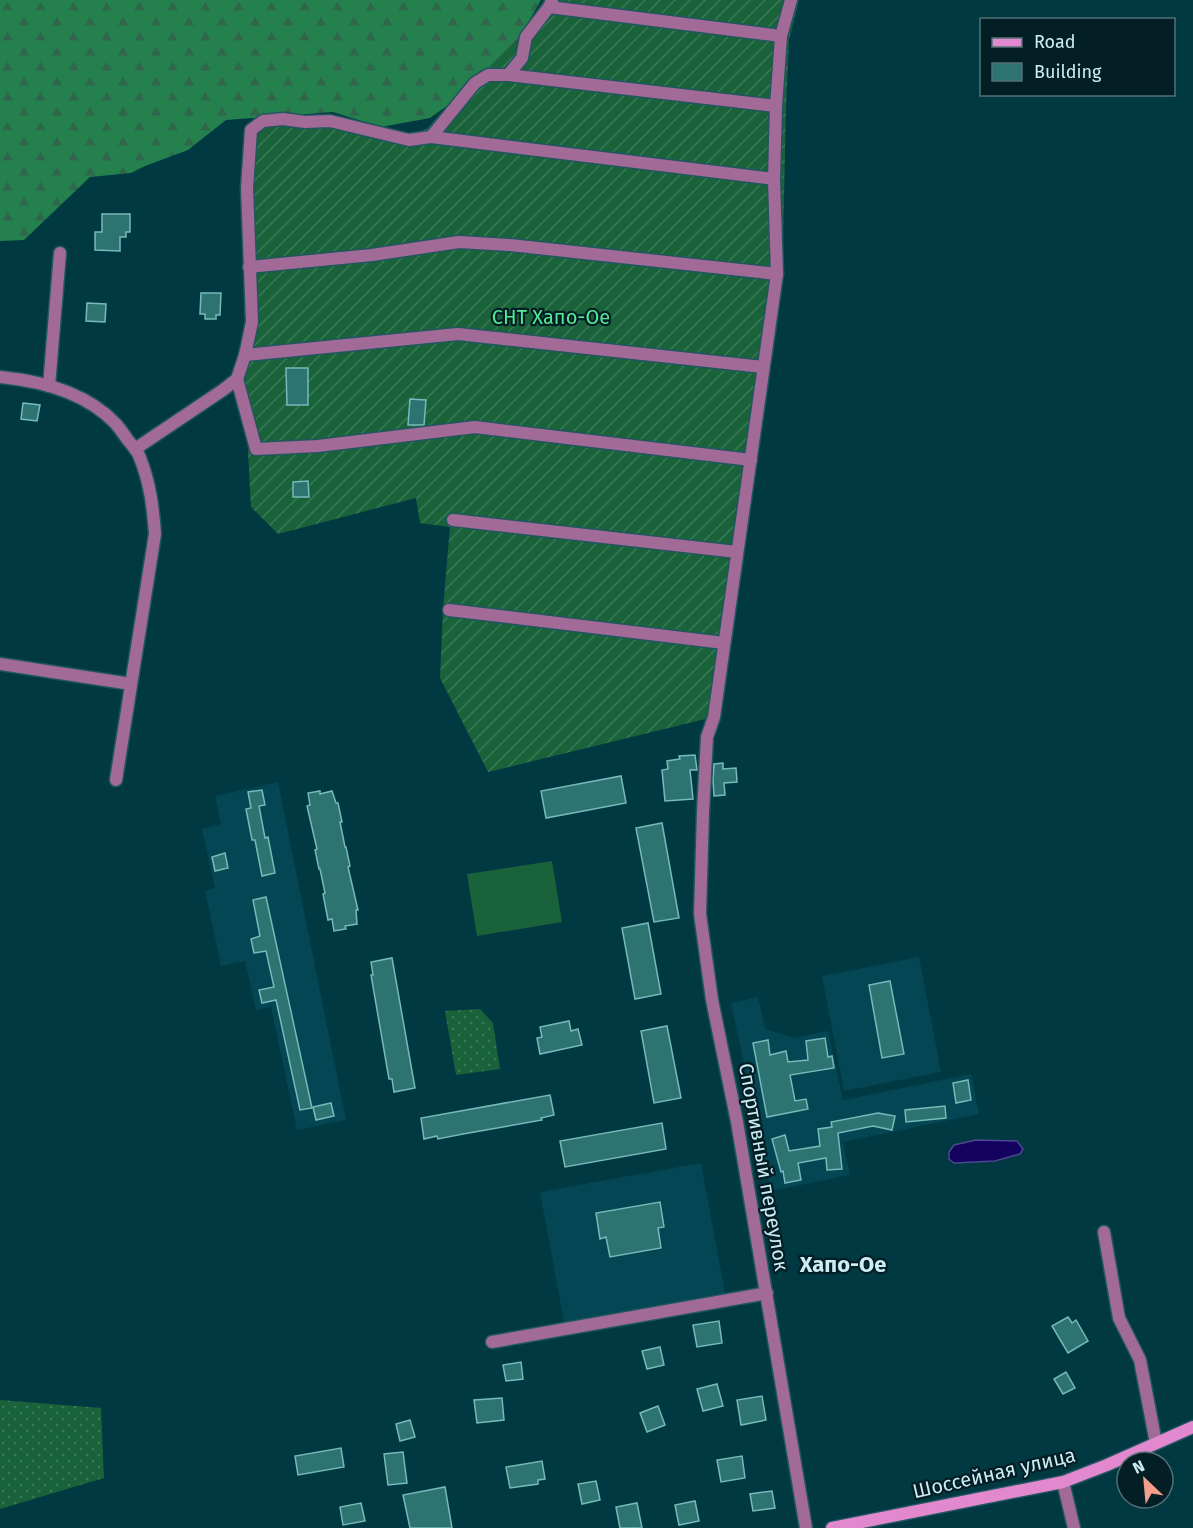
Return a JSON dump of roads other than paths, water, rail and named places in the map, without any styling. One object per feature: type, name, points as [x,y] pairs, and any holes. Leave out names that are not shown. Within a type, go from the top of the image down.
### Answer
[{"type":"street","name":"Спортивный переулок","points":[[790,0],[781,36],[776,106],[774,179],[777,274],[714,717],[707,737],[700,914],[712,1000],[737,1122],[806,1528]]},
{"type":"street","points":[[508,75],[522,58],[526,37],[551,4],[781,36]]},
{"type":"street","points":[[431,137],[475,83],[488,75],[508,75],[776,106]]},
{"type":"street","points":[[751,460],[475,427],[318,446],[255,449],[237,379],[252,322],[247,188],[251,130],[263,122],[283,119],[330,122],[409,140],[431,137],[774,179]]},
{"type":"street","points":[[249,267],[372,255],[459,242],[510,245],[777,274]]},
{"type":"street","points":[[48,386],[60,253]]},
{"type":"street","points":[[245,355],[458,334],[763,367]]},
{"type":"street","points":[[0,377],[17,378],[48,386],[88,401],[116,424],[140,455],[151,493],[155,534],[116,780]]},
{"type":"street","points":[[135,448],[237,379]]},
{"type":"street","points":[[453,520],[737,552]]},
{"type":"street","points":[[450,610],[724,643]]},
{"type":"street","points":[[0,664],[131,684]]},
{"type":"street","points":[[1104,1232],[1119,1318],[1140,1360],[1156,1443]]},
{"type":"street","points":[[492,1342],[767,1293]]},
{"type":"street","name":"Шоссейная улица","points":[[832,1528],[1063,1482],[1193,1427]]},
{"type":"street","points":[[1063,1482],[1074,1528]]},
{"type":"district","name":"Хапо-Ое","points":[[843,1264]]},
{"type":"park label","name":"СНТ Хапо-Ое","points":[[551,317]]}]
